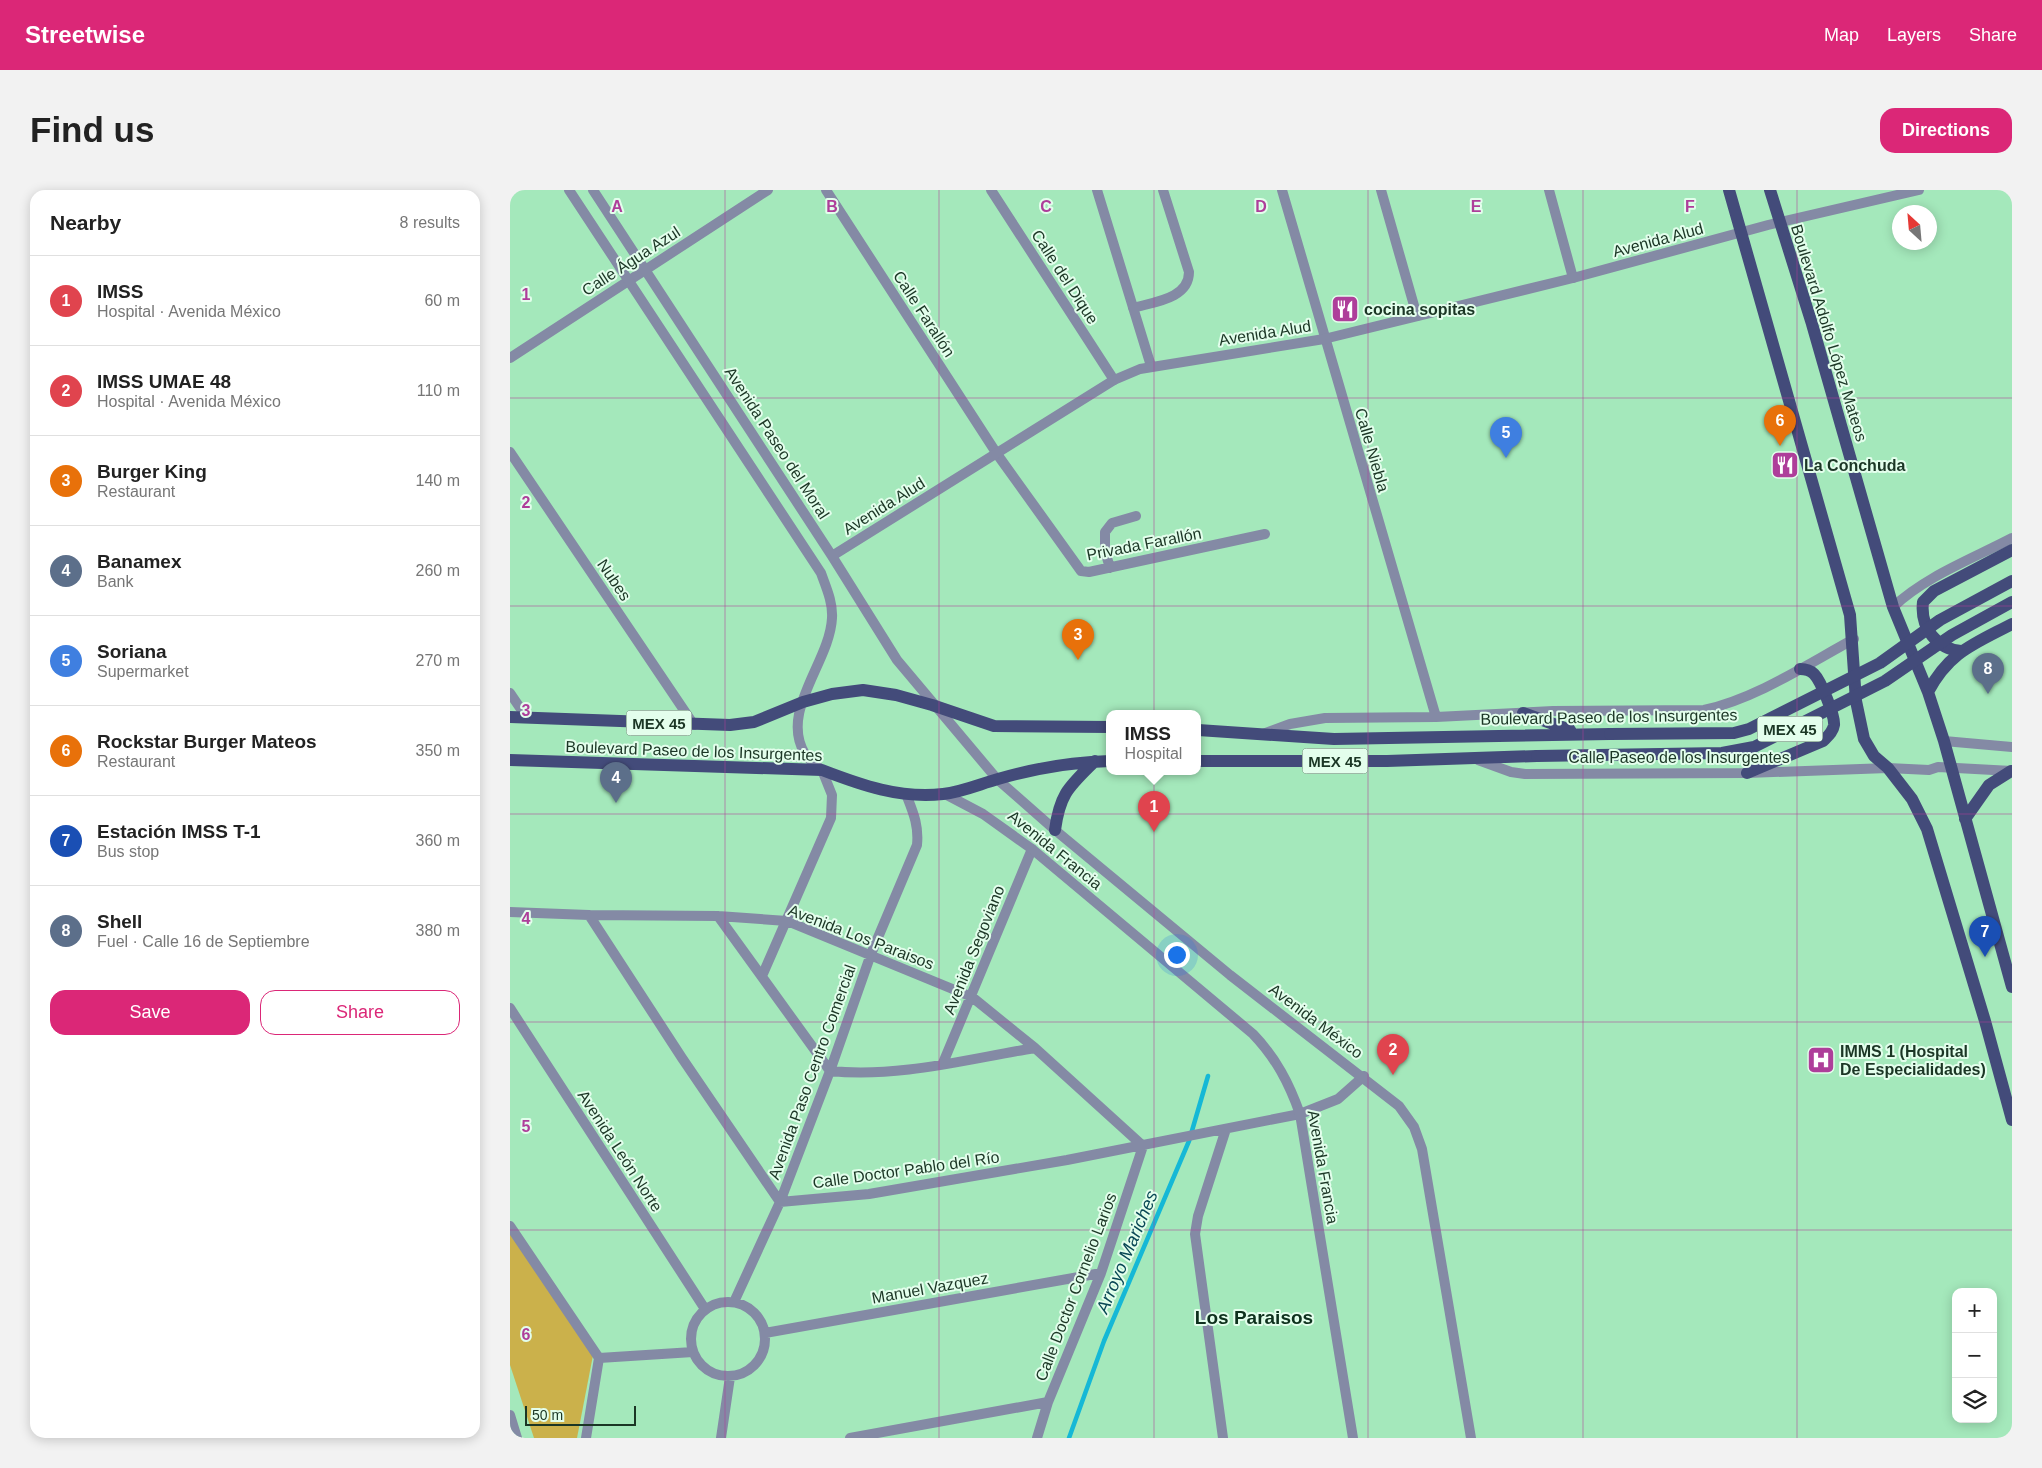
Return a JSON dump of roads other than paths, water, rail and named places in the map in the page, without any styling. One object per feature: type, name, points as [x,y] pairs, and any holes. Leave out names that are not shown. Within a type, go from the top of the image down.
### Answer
[{"type":"main road","points":[[1729,190],[1850,615],[1854,639],[1856,701],[1864,739],[1874,756],[1888,768],[1912,799],[1927,829],[1985,1021],[2012,1120]]},
{"type":"main road","name":"Boulevard Adolfo López Mateos","points":[[1770,190],[1812,324],[1893,607],[1928,692],[1944,741],[2012,986]]},
{"type":"main road","points":[[1962,651],[1950,650],[1935,640],[1923,616],[1923,602],[1934,591],[2012,550]]},
{"type":"main road","name":"Boulevard Paseo de los Insurgentes","points":[[1201,730],[1334,739],[1734,733],[1749,729],[1880,663],[1940,620],[2012,581]]},
{"type":"main road","name":"MEX 45","points":[[1201,761],[1387,761],[1722,752],[1754,746],[1885,681],[1957,631],[2012,602]]},
{"type":"main road","points":[[1928,692],[1938,674],[1962,651],[2012,624]]},
{"type":"main road","points":[[1747,773],[1823,741],[1834,728],[1834,719],[1818,680],[1811,672],[1800,669]]},
{"type":"main road","name":"Boulevard Paseo de los Insurgentes","points":[[510,717],[694,725],[754,722],[803,702],[832,694],[863,690],[896,695],[994,726],[1106,727]]},
{"type":"main road","points":[[1523,712],[1580,734]]},
{"type":"main road","name":"Boulevard Paseo de los Insurgentes","points":[[510,760],[822,770],[861,785],[906,794],[945,794],[1043,767],[1106,761]]},
{"type":"main road","points":[[1055,830],[1062,797],[1095,761]]},
{"type":"main road","points":[[1965,819],[1989,785],[2012,771]]},
{"type":"street","points":[[569,190],[821,573],[830,597],[832,618],[827,639],[797,721],[797,733],[806,756],[822,770],[832,795],[830,818],[762,976]]},
{"type":"street","name":"Avenida Paseo del Moral","points":[[593,190],[832,556],[897,660],[932,705],[997,779]]},
{"type":"street","name":"Calle Água Azul","points":[[510,358],[768,190]]},
{"type":"street","name":"Calle Farallón","points":[[826,190],[997,454]]},
{"type":"street","name":"Calle del Dique","points":[[991,190],[1114,380]]},
{"type":"street","points":[[1097,190],[1151,366]]},
{"type":"street","points":[[1133,308],[1176,295],[1184,289],[1189,281],[1189,272],[1163,190]]},
{"type":"street","name":"Calle Niebla","points":[[1282,190],[1436,717]]},
{"type":"street","points":[[1381,190],[1417,316]]},
{"type":"street","points":[[1549,190],[1573,278]]},
{"type":"street","name":"Avenida Alud","points":[[832,556],[1128,372],[1151,366],[1324,339],[1573,278],[1779,223],[1919,190]]},
{"type":"street","name":"Nubes","points":[[510,452],[694,725]]},
{"type":"street","name":"Privada Farallón","points":[[997,454],[1076,567],[1081,571],[1089,572],[1110,568],[1265,534]]},
{"type":"street","points":[[1110,568],[1105,551],[1105,532],[1112,523],[1136,516]]},
{"type":"street","points":[[1893,607],[1923,584],[2012,538]]},
{"type":"street","points":[[1259,735],[1309,719],[1436,717],[1523,712],[1704,710],[1726,705],[1800,669],[1854,639]]},
{"type":"street","points":[[510,693],[527,718]]},
{"type":"street","points":[[1944,741],[2012,747]]},
{"type":"street","name":"Calle Paseo de los Insurgentes","points":[[1473,758],[1511,772],[1525,774],[1747,773],[1888,768],[1929,770],[1938,767],[1952,770],[2012,771]]},
{"type":"street","name":"Avenida México","points":[[997,779],[1055,830],[1230,975],[1364,1076],[1399,1106],[1414,1127],[1422,1149],[1471,1438]]},
{"type":"street","name":"Avenida Paso Centro Comercial","points":[[734,1302],[780,1202],[830,1071],[870,954],[917,845],[918,831],[916,818],[906,794]]},
{"type":"street","name":"Avenida Francia","points":[[945,794],[983,814],[1032,848],[1253,1034],[1277,1062],[1288,1081],[1300,1114],[1353,1438]]},
{"type":"street","name":"Avenida Segoviano","points":[[943,1063],[972,997],[1032,848]]},
{"type":"street","name":"Avenida Los Paraisos","points":[[510,912],[718,916],[787,921],[972,997],[1035,1048],[1143,1146]]},
{"type":"street","points":[[589,915],[682,1058],[780,1202]]},
{"type":"street","points":[[718,916],[830,1071],[860,1074],[890,1073],[1035,1048]]},
{"type":"street","name":"Avenida León Norte","points":[[510,1008],[705,1310]]},
{"type":"street","name":"Calle Doctor Pablo del Río","points":[[780,1202],[868,1194],[1165,1142],[1300,1114],[1338,1100],[1364,1076]]},
{"type":"street","points":[[1223,1438],[1195,1234],[1198,1216],[1226,1129]]},
{"type":"street","name":"Calle Doctor Cornelio Larios","points":[[1037,1438],[1048,1402],[1100,1273],[1143,1146]]},
{"type":"street","points":[[510,1226],[600,1358],[586,1438]]},
{"type":"street","name":"Manuel Vazquez","points":[[765,1333],[1100,1273]]},
{"type":"street","points":[[734,1302],[745,1305],[755,1312],[765,1333],[765,1346],[761,1357],[753,1367],[742,1374],[718,1375],[707,1370],[698,1362],[692,1352],[690,1341],[692,1329],[696,1318],[714,1304],[734,1302]]},
{"type":"street","points":[[600,1358],[692,1352]]},
{"type":"street","points":[[721,1438],[730,1376]]},
{"type":"street","points":[[850,1438],[1048,1402]]},
{"type":"street","points":[[510,1415],[518,1438]]},
{"type":"waterway","name":"Arroyo Mariches","points":[[1069,1438],[1104,1341],[1189,1141],[1208,1076]]},
{"type":"place","name":"cocina sopitas","points":[[1345,309]]},
{"type":"place","name":"Rockstar Burger Mateos","points":[[1780,446]]},
{"type":"place","name":"Soriana","points":[[1506,458]]},
{"type":"place","name":"La Conchuda","points":[[1785,465]]},
{"type":"place","name":"Burger King","points":[[1078,660]]},
{"type":"place","name":"Shell","points":[[1988,694]]},
{"type":"place","name":"Banamex","points":[[616,803]]},
{"type":"place","name":"IMSS","points":[[1154,832]]},
{"type":"place","name":"Estación IMSS T-1","points":[[1985,957]]},
{"type":"place","name":"IMMS 1 (Hospital De Especialidades)","points":[[1821,1060]]},
{"type":"place","name":"IMSS UMAE 48","points":[[1393,1075]]},
{"type":"district","name":"Los Paraisos","points":[[1254,1317]]}]
